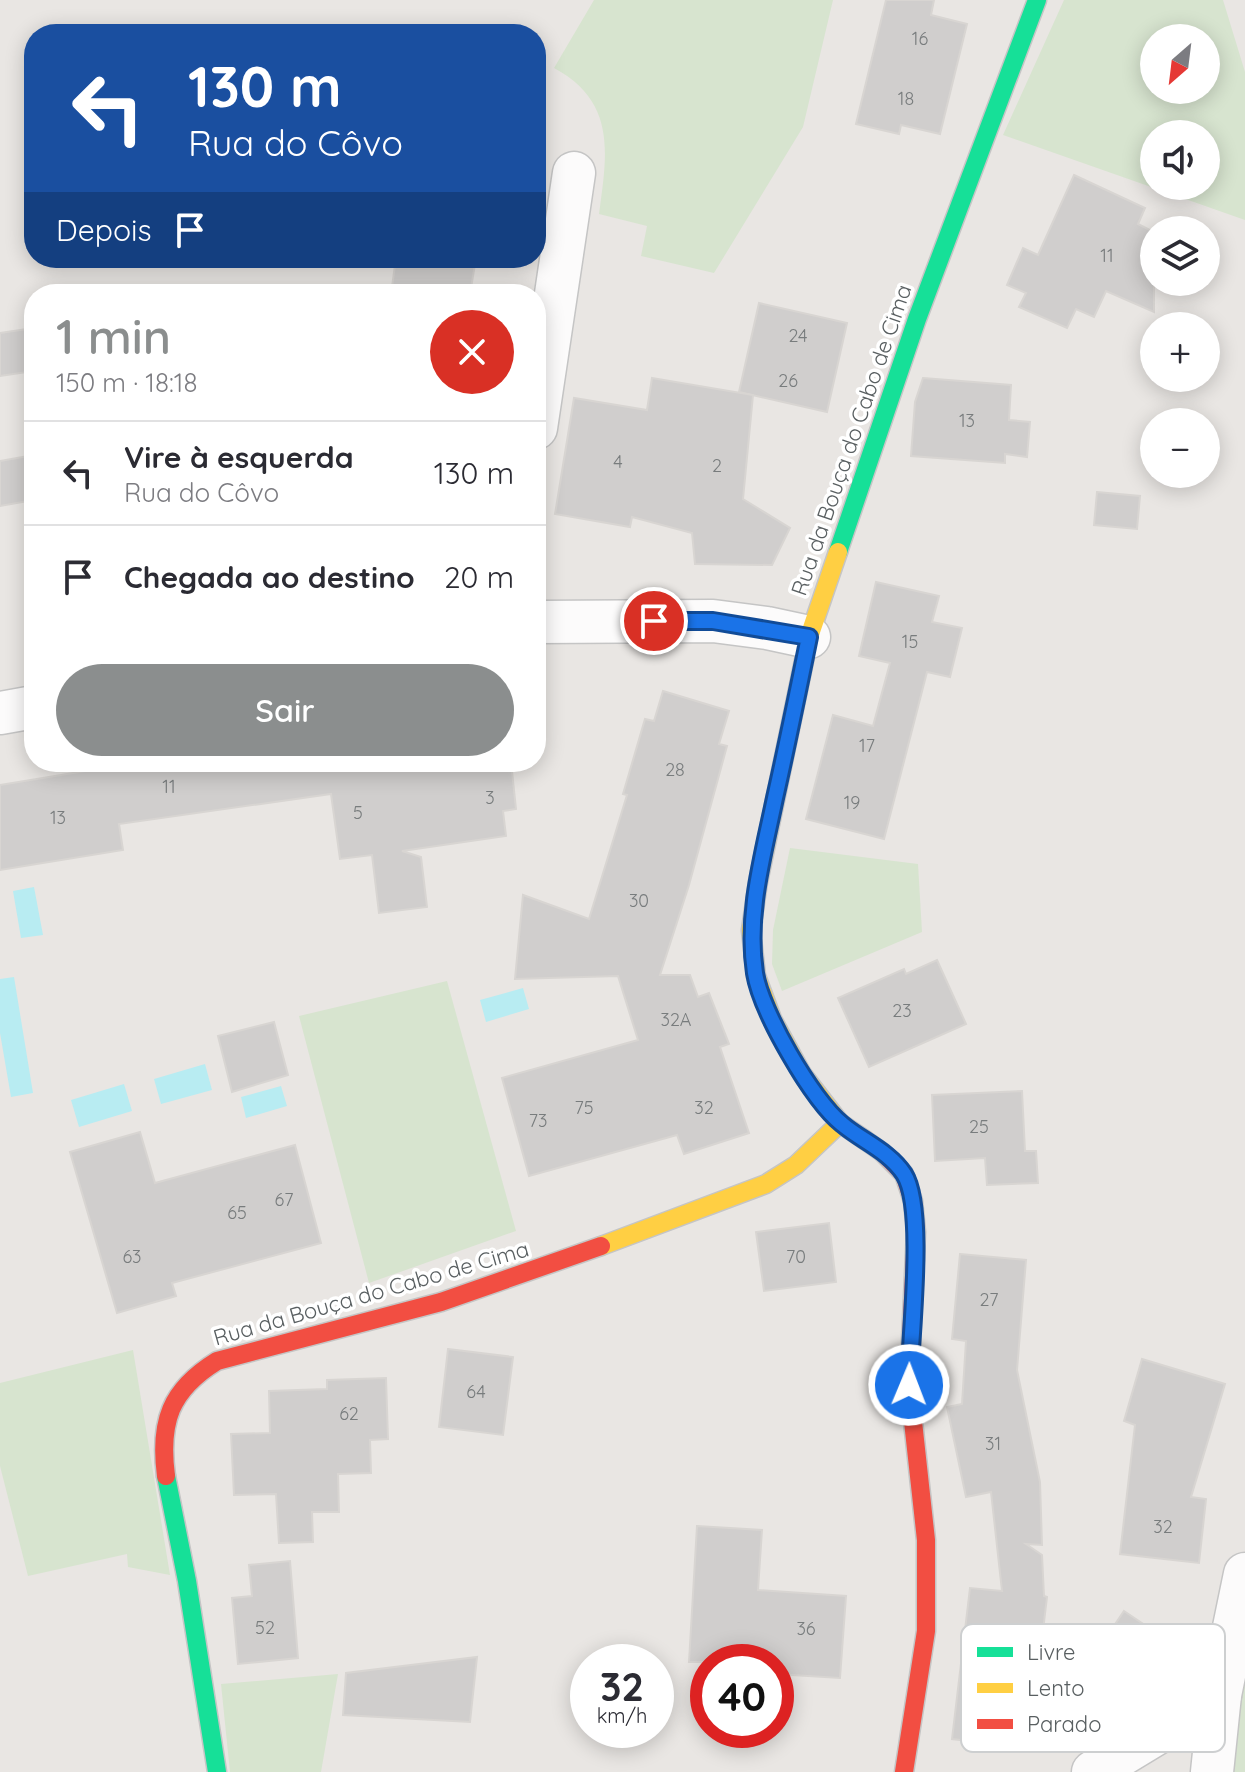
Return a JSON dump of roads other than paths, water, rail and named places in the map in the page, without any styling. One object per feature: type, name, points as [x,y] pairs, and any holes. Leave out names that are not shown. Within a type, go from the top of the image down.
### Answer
[{"type":"street","name":"Rua da Bouça do Cabo de Cima","points":[[904,1772],[926,1631],[927,1584],[926,1540],[909,1385],[916,1232],[913,1201],[904,1174],[882,1152],[840,1123],[802,1074],[772,1019],[756,976],[751,930],[758,882],[809,637],[917,319],[1037,0]]},
{"type":"street","points":[[546,361],[574,173]]},
{"type":"street","points":[[546,622],[713,621],[809,637]]},
{"type":"street","points":[[0,713],[24,709]]},
{"type":"street","name":"Rua da Bouça do Cabo de Cima","points":[[217,1772],[182,1551],[165,1473],[164,1431],[172,1406],[198,1372],[217,1361],[441,1302],[548,1266],[766,1184],[796,1165],[840,1123]]},
{"type":"street","points":[[1225,1671],[1245,1574]]},
{"type":"street","points":[[1093,1772],[1126,1752]]},
{"type":"street","points":[[1212,1772],[1214,1752]]},
{"type":"water","points":[[34,887],[43,935],[21,938],[13,891]]},
{"type":"water","points":[[14,977],[33,1093],[11,1097],[0,1033],[0,979]]},
{"type":"water","points":[[523,988],[529,1009],[486,1022],[480,1000]]},
{"type":"water","points":[[205,1064],[212,1090],[161,1104],[154,1079]]},
{"type":"water","points":[[124,1084],[132,1111],[79,1127],[71,1100]]},
{"type":"water","points":[[281,1086],[287,1106],[246,1118],[241,1097]]}]
